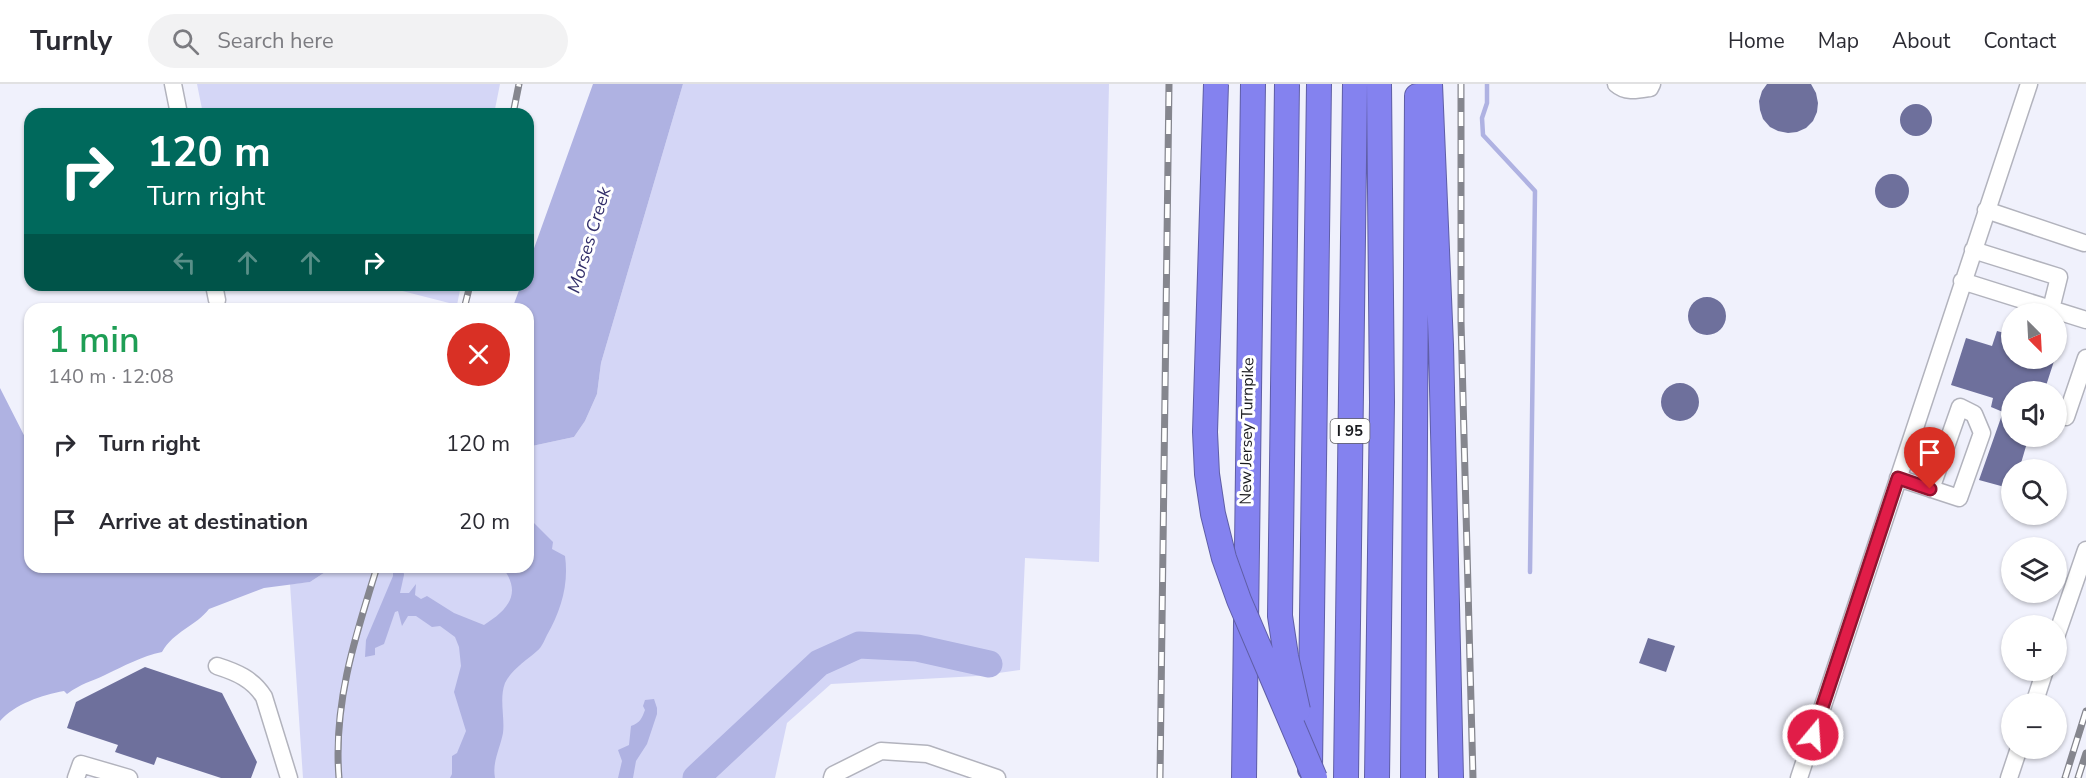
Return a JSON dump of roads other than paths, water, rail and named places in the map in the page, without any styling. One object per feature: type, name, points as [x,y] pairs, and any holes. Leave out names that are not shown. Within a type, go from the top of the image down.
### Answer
[{"type":"highway","points":[[1216,84],[1205,432],[1208,484],[1224,558],[1239,600],[1317,778]]},
{"type":"highway","name":"New Jersey Turnpike","points":[[1244,778],[1246,497],[1254,84]]},
{"type":"highway","points":[[1287,84],[1280,616],[1296,705],[1317,778]]},
{"type":"highway","name":"I 95","points":[[1310,778],[1319,84]]},
{"type":"highway","name":"I 95","points":[[1346,778],[1355,84]]},
{"type":"highway","points":[[1377,778],[1382,402],[1379,84]]},
{"type":"highway","points":[[1413,778],[1417,84]]},
{"type":"highway","points":[[1430,84],[1441,345],[1451,778]]},
{"type":"lane","points":[[173,84],[178,108]]},
{"type":"lane","points":[[1616,84],[1635,91],[1650,88],[1652,84]]},
{"type":"lane","points":[[1799,778],[2029,84]]},
{"type":"lane","points":[[1986,210],[2084,243]]},
{"type":"lane","points":[[1973,250],[2059,277],[2052,303]]},
{"type":"lane","points":[[1962,281],[2032,303]]},
{"type":"lane","points":[[2067,314],[2086,320]]},
{"type":"lane","points":[[2067,414],[2086,358]]},
{"type":"lane","points":[[1898,478],[1930,489],[1959,498],[1982,433],[1974,414],[1960,407],[1930,489]]},
{"type":"lane","points":[[2064,615],[2086,550]]},
{"type":"lane","points":[[217,666],[237,673],[257,686],[264,697],[289,778]]},
{"type":"lane","points":[[832,778],[881,751],[927,754],[997,778]]},
{"type":"lane","points":[[2009,778],[2015,759]]},
{"type":"lane","points":[[79,771],[129,778]]},
{"type":"water","name":"Morses Creek","points":[[593,84],[683,84],[601,363],[597,394],[585,421],[574,437],[534,446],[534,303],[514,303],[519,291],[534,291],[534,248]]},
{"type":"water","points":[[0,388],[24,435],[24,573],[324,573],[310,582],[264,588],[209,609],[173,639],[162,652],[133,662],[67,694],[64,691],[29,701],[0,721]]},
{"type":"water","points":[[534,523],[553,542],[552,549],[565,556],[565,587],[552,626],[540,648],[515,670],[503,689],[503,733],[495,761],[495,778],[450,778],[452,756],[457,753],[466,731],[454,692],[461,666],[459,647],[455,637],[440,626],[432,627],[416,616],[408,616],[402,626],[398,611],[395,612],[384,644],[375,648],[375,655],[365,657],[366,640],[393,573],[404,573],[400,593],[409,593],[416,584],[415,595],[421,599],[427,596],[454,613],[484,625],[500,613],[510,600],[512,593],[506,573],[534,573]]},
{"type":"water","points":[[654,699],[657,714],[647,744],[636,761],[633,778],[618,778],[622,761],[618,750],[629,745],[631,726],[642,718],[645,700]]},
{"type":"waterway","points":[[1487,84],[1487,103],[1482,118],[1483,135],[1535,191],[1530,572]]},
{"type":"waterway","points":[[696,778],[819,663],[859,645],[917,648],[989,664]]},
{"type":"railway","points":[[514,108],[519,84]]},
{"type":"railway","points":[[1160,778],[1169,84]]},
{"type":"railway","points":[[1461,84],[1461,321],[1473,778]]},
{"type":"railway","points":[[466,303],[468,291]]},
{"type":"railway","points":[[339,778],[339,724],[343,697],[354,645],[375,573]]},
{"type":"railway","points":[[2065,778],[2086,711]]},
{"type":"railway","points":[[2078,778],[2086,753]]}]
